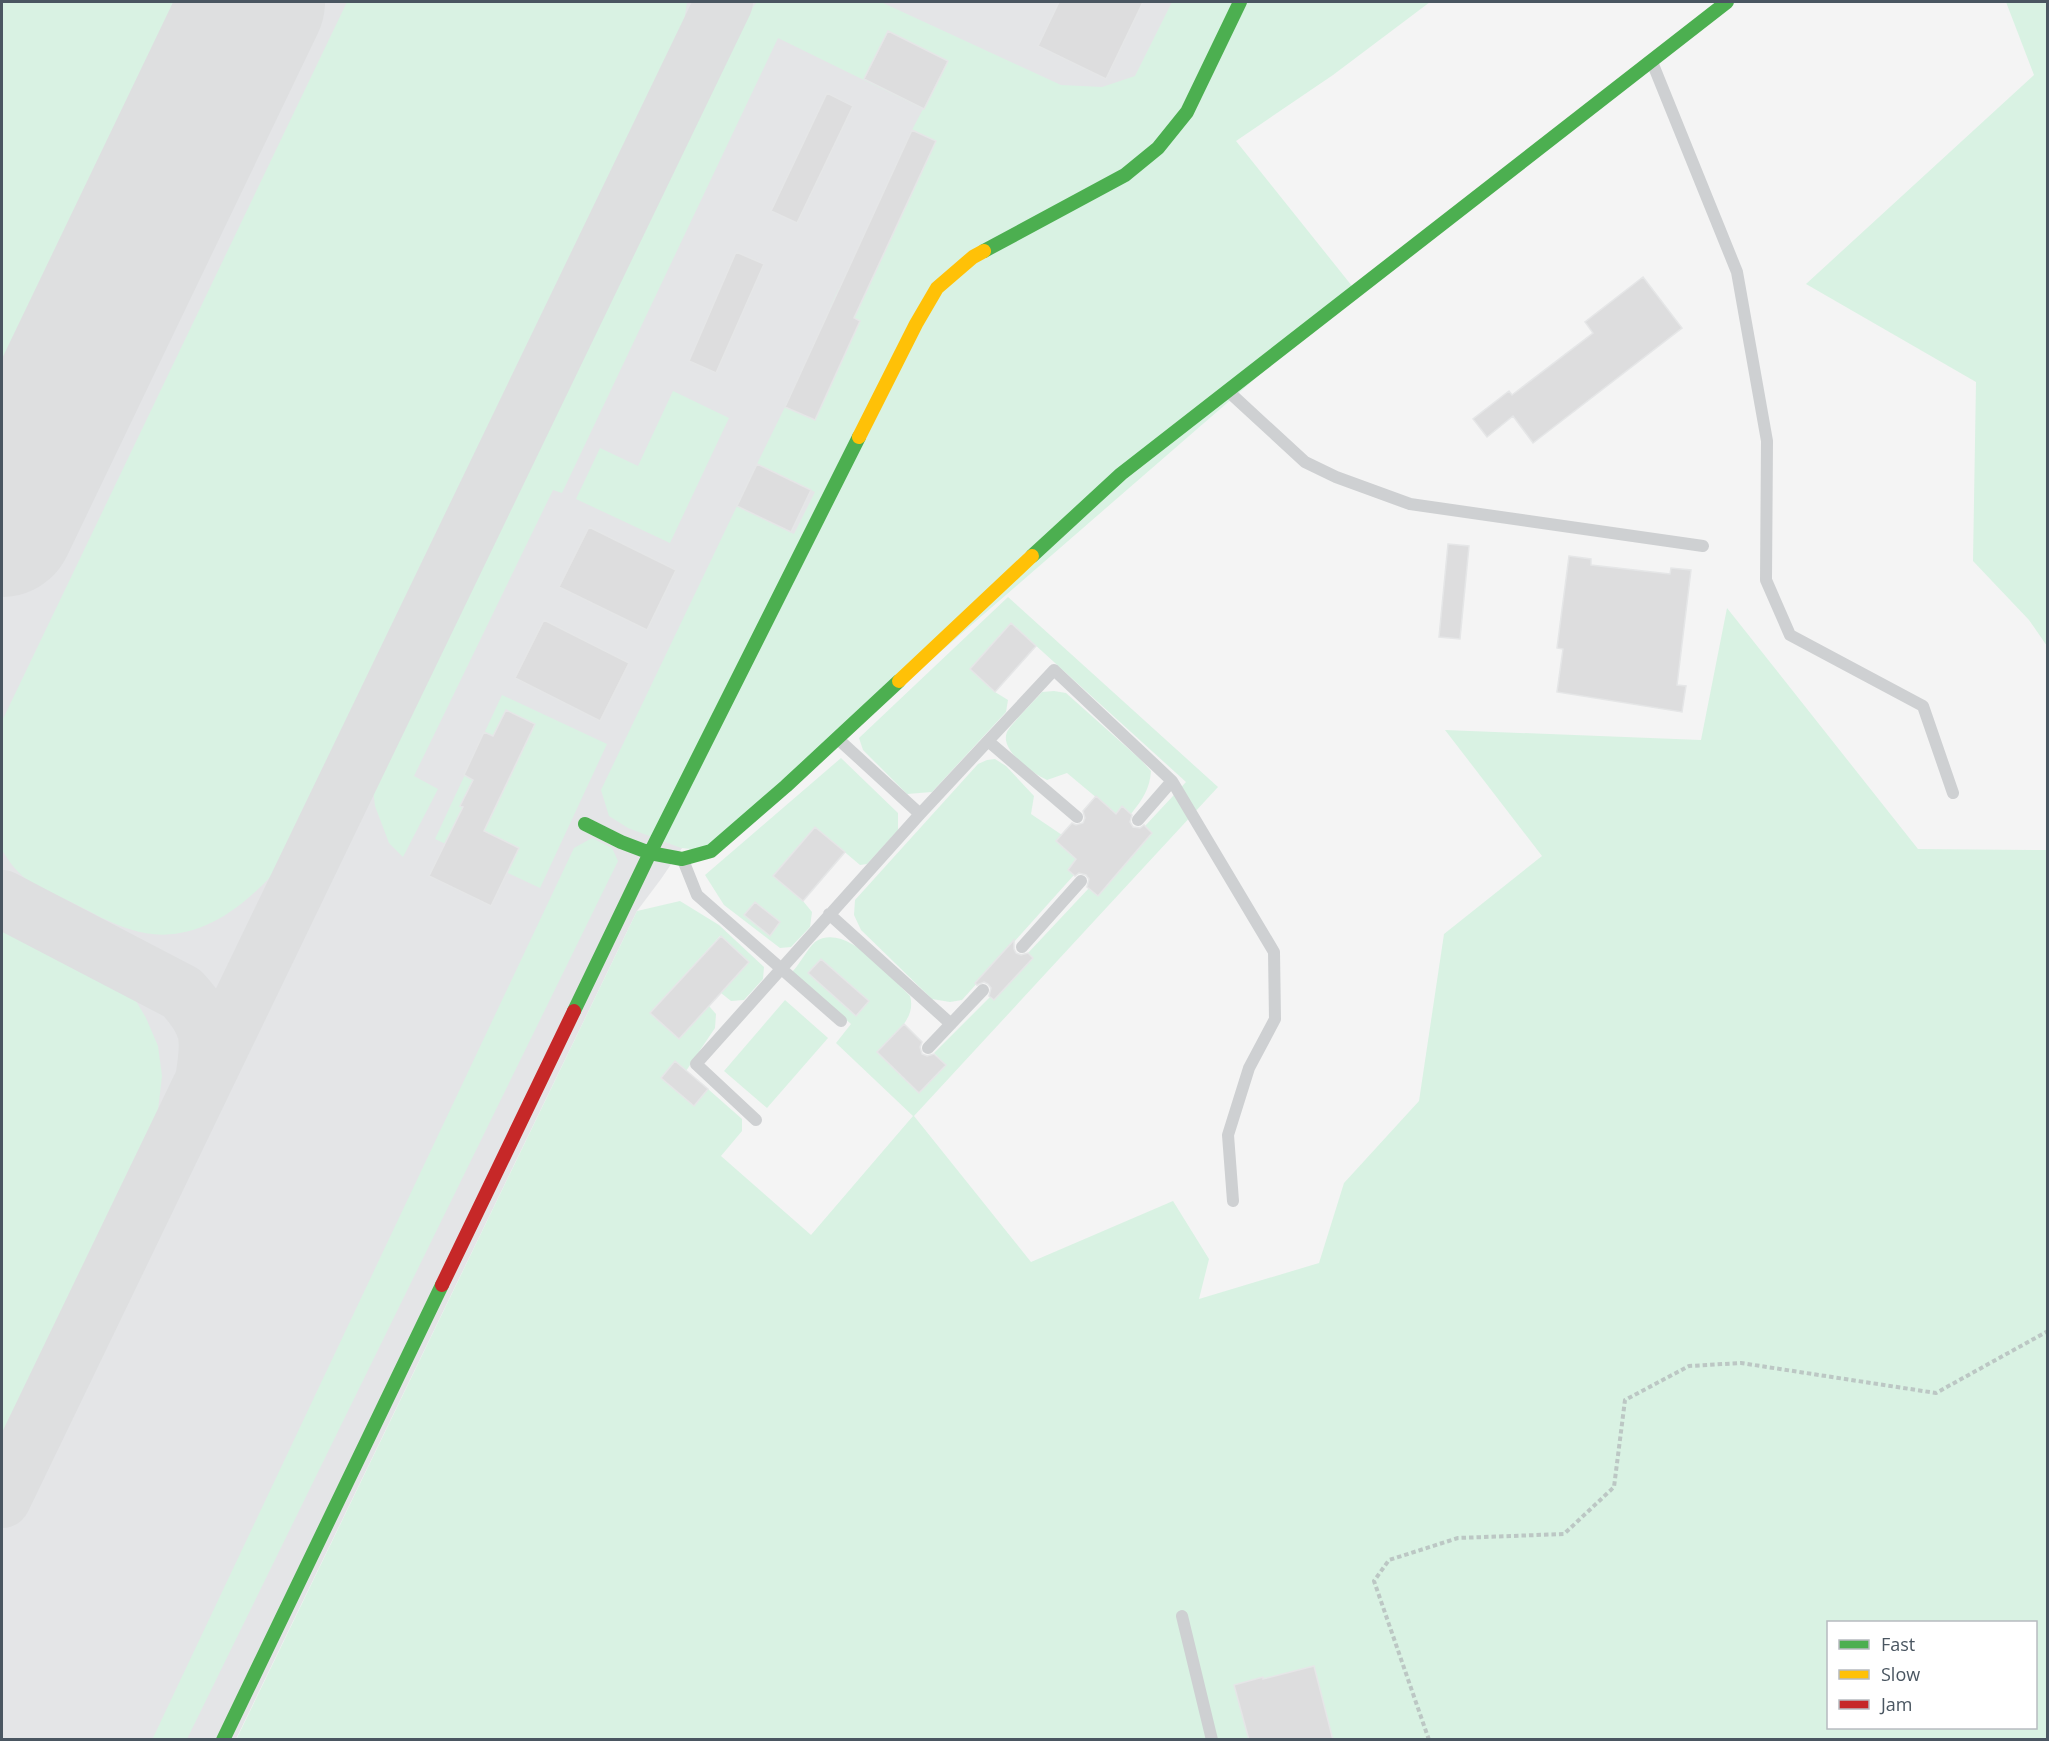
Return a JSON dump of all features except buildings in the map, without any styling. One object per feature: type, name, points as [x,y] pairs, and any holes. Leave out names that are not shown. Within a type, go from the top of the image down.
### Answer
[{"type":"street","points":[[223,1740],[650,853],[916,324],[937,288],[973,257],[1125,174],[1158,147],[1187,112],[1240,2]]},
{"type":"street","points":[[585,824],[650,853],[682,859],[711,851],[837,738],[1121,474],[1727,2]]},
{"type":"lane","points":[[1652,61],[1737,272],[1767,441],[1766,580],[1790,635],[1923,706],[1953,793]]},
{"type":"lane","points":[[1228,391],[1305,462],[1336,477],[1410,504],[1703,546]]},
{"type":"lane","points":[[756,1120],[696,1064],[829,914],[1054,670],[1172,781],[1274,952],[1275,1019],[1249,1068],[1228,1135],[1233,1201]]},
{"type":"lane","points":[[837,738],[920,814]]},
{"type":"lane","points":[[988,741],[1077,818]]},
{"type":"lane","points":[[1138,820],[1172,781]]},
{"type":"lane","points":[[682,859],[697,895],[841,1021]]},
{"type":"lane","points":[[1022,947],[1081,881]]},
{"type":"lane","points":[[829,914],[951,1024]]},
{"type":"lane","points":[[928,1048],[983,990]]},
{"type":"lane","points":[[1182,1616],[1212,1740]]},
{"type":"path","points":[[1429,1740],[1374,1581],[1389,1560],[1458,1538],[1564,1534],[1614,1487],[1625,1400],[1689,1366],[1741,1363],[1936,1393],[2048,1331]]},
{"type":"shaded area","points":[[2,2],[1257,2],[637,911],[236,1739],[2,1740]]},
{"type":"green space","points":[[2,2],[184,2],[2,377]]},
{"type":"green space","points":[[347,2],[687,2],[685,16],[676,41],[271,876],[241,904],[207,925],[170,934],[150,934],[115,924],[43,889],[15,869],[7,858],[2,850],[2,721]]},
{"type":"green space","points":[[757,2],[881,2],[1061,85],[1102,87],[1135,76],[1172,2],[1430,2],[1333,75],[1236,141],[1356,291],[711,851],[681,848],[628,828],[609,816],[601,790],[737,506],[794,534],[815,492],[757,464],[785,407],[815,420],[860,321],[830,307],[838,289],[863,300],[935,141],[912,130],[923,109],[778,38],[562,493],[553,490],[414,776],[438,789],[403,857],[389,843],[375,806],[371,773],[725,43]]},
{"type":"green space","points":[[2006,2],[2047,2],[2047,646],[2029,620],[1973,561],[1976,382],[1806,284],[2034,75]]},
{"type":"green space","points":[[673,391],[729,418],[670,543],[576,499],[600,448],[638,466]]},
{"type":"green space","points":[[1008,597],[1218,787],[914,1116],[1031,1262],[1173,1201],[1209,1259],[1199,1299],[1319,1263],[1344,1183],[1419,1101],[1444,934],[1542,856],[1445,730],[1701,740],[1727,608],[1918,849],[2047,850],[2047,1739],[236,1740],[637,911],[680,901],[719,925],[764,967],[763,979],[744,1000],[731,1001],[721,993],[749,962],[720,936],[650,1013],[679,1039],[709,1006],[716,1014],[715,1028],[686,1071],[661,1078],[694,1106],[708,1089],[742,1119],[742,1131],[721,1156],[811,1235],[913,1116],[836,1043],[851,1024],[792,972],[812,945],[827,938],[840,939],[853,945],[867,954],[910,996],[910,1012],[907,1020],[877,1052],[919,1093],[946,1065],[934,1053],[990,997],[994,1000],[1033,958],[1028,953],[1089,888],[1098,896],[1152,833],[1145,826],[1186,782],[1011,623],[970,669],[995,692],[1008,700],[1006,712],[932,792],[907,794],[863,750],[859,738]]},
{"type":"green space","points":[[1042,692],[1066,693],[1151,771],[1145,794],[1131,814],[1122,806],[1116,814],[1067,773],[1047,780],[1033,772],[1012,753],[1006,739],[1009,729]]},
{"type":"green space","points":[[502,695],[607,744],[540,888],[435,839]]},
{"type":"green space","points":[[841,758],[898,813],[898,830],[867,864],[860,865],[815,827],[774,875],[812,912],[810,927],[791,947],[780,948],[724,905],[705,875]]},
{"type":"green space","points":[[995,759],[1006,766],[1034,796],[1031,814],[1062,835],[1057,842],[1076,859],[1068,870],[1074,875],[962,1000],[950,1002],[932,999],[861,930],[854,915],[855,900],[978,764]]},
{"type":"green space","points":[[592,838],[612,848],[618,861],[187,1739],[152,1740],[574,848]]},
{"type":"green space","points":[[2,924],[18,928],[112,976],[133,996],[146,1018],[158,1046],[162,1076],[158,1110],[2,1434]]},
{"type":"green space","points":[[785,1000],[828,1038],[767,1108],[724,1071]]},
{"type":"taxiway","points":[[2,1499],[724,2]]},
{"type":"taxiway","points":[[2,899],[182,993],[199,1014],[207,1033],[208,1053],[204,1080]]},
{"type":"runway","points":[[2,525],[253,2]]},
{"type":"traffic: fast","points":[[984,251],[1125,175],[1158,148],[1187,112],[1240,2]]},
{"type":"traffic: fast","points":[[1032,556],[1121,474],[1727,2]]},
{"type":"traffic: fast","points":[[574,1011],[650,853],[859,437]]},
{"type":"traffic: fast","points":[[585,824],[650,853],[682,859],[711,851],[786,786],[899,681]]},
{"type":"traffic: fast","points":[[223,1740],[442,1285]]},
{"type":"traffic: slow","points":[[859,437],[916,324],[937,288],[973,257],[984,251]]},
{"type":"traffic: slow","points":[[899,681],[1032,556]]},
{"type":"traffic: jam","points":[[442,1285],[574,1011]]}]
